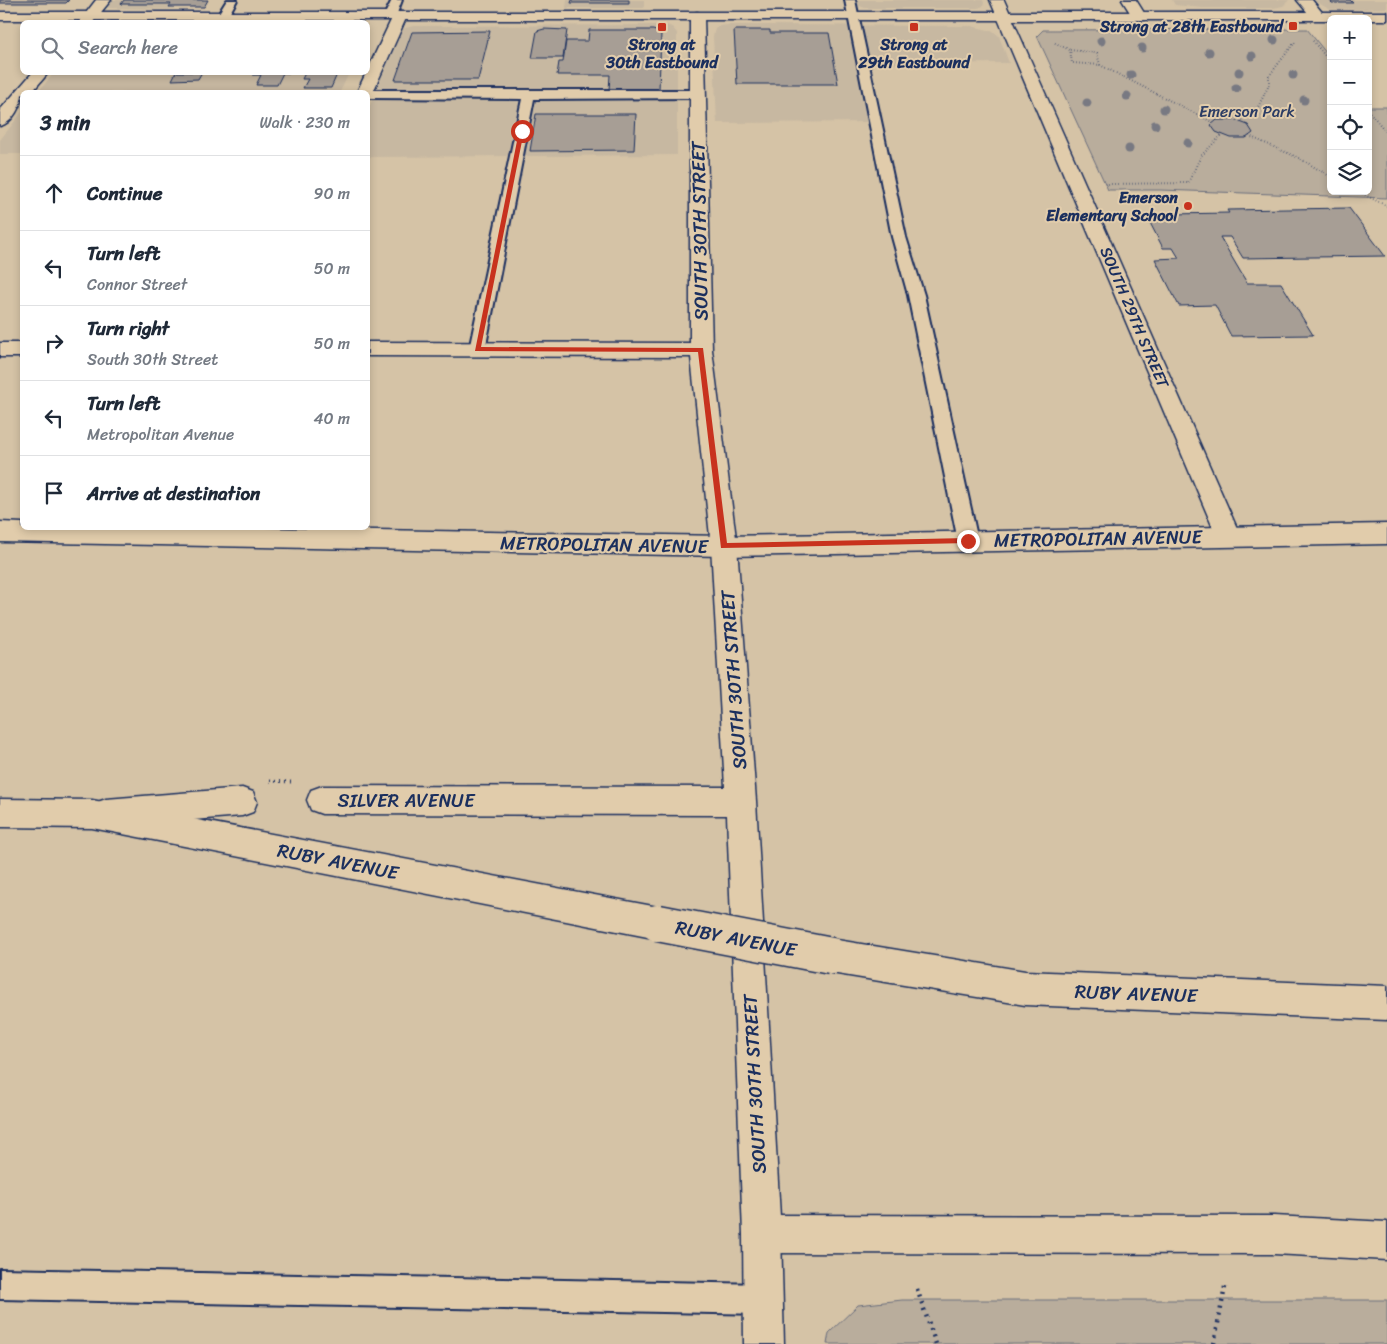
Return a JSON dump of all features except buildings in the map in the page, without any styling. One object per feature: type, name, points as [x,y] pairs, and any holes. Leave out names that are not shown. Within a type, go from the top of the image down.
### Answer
[{"type":"street","points":[[88,19],[104,0]]},
{"type":"street","points":[[1129,0],[1139,16]]},
{"type":"street","points":[[1304,0],[1318,16]]},
{"type":"street","points":[[0,16],[88,19],[687,11],[854,16],[1001,8],[1139,16],[1387,16]]},
{"type":"street","name":"SOUTH 29TH STREET","points":[[1001,8],[1228,535]]},
{"type":"street","name":"SOUTH 30TH STREET","points":[[687,11],[698,94],[700,350],[724,546],[741,801],[762,1234],[764,1344]]},
{"type":"street","points":[[367,90],[395,16]]},
{"type":"street","points":[[27,90],[39,75]]},
{"type":"street","points":[[0,121],[20,98]]},
{"type":"street","points":[[370,349],[700,350]]},
{"type":"street","points":[[0,350],[20,350]]},
{"type":"street","name":"METROPOLITAN AVENUE","points":[[0,532],[724,546],[1228,535],[1387,534]]},
{"type":"street","name":"SILVER AVENUE","points":[[322,800],[741,801]]},
{"type":"street","points":[[0,813],[92,814],[242,802]]},
{"type":"street","name":"RUBY AVENUE","points":[[92,814],[831,956],[1025,988],[1387,1003]]},
{"type":"street","points":[[762,1234],[1274,1235],[1387,1242]]},
{"type":"lane","points":[[223,16],[232,0]]},
{"type":"lane","points":[[395,16],[397,0]]},
{"type":"lane","points":[[850,0],[899,237],[916,295],[968,541]]},
{"type":"lane","points":[[370,93],[698,94]]},
{"type":"lane","points":[[477,350],[530,95]]},
{"type":"lane","points":[[0,1284],[763,1299]]},
{"type":"path","points":[[1308,35],[1329,60]]},
{"type":"path","points":[[1240,122],[1258,107],[1269,86],[1269,76],[1296,41]]},
{"type":"path","points":[[1100,65],[1097,52],[1070,50],[1072,63],[1100,65],[1146,88],[1178,107],[1214,122]]},
{"type":"path","points":[[1372,115],[1387,133]]},
{"type":"path","points":[[1102,184],[1188,183],[1191,170],[1202,155],[1222,135]]},
{"type":"path","points":[[1249,136],[1301,159],[1327,175]]},
{"type":"path","points":[[1365,195],[1387,206]]},
{"type":"path","name":"SILVER AVENUE","points":[[242,802],[264,781],[311,782],[322,800]]},
{"type":"path","points":[[1214,1344],[1225,1287]]},
{"type":"path","points":[[917,1289],[936,1344]]},
{"type":"shaded area","points":[[111,0],[175,0],[169,9],[109,8],[107,5]]},
{"type":"shaded area","points":[[567,0],[644,0],[644,8],[566,8]]},
{"type":"shaded area","points":[[855,0],[983,0],[984,3],[983,6],[978,8],[865,8],[857,5]]},
{"type":"shaded area","points":[[1172,0],[1289,0],[1283,6],[1273,8],[1203,8],[1175,5]]},
{"type":"shaded area","points":[[1313,0],[1387,0],[1387,8],[1329,9]]},
{"type":"shaded area","points":[[666,25],[672,27],[677,33],[677,155],[370,157],[370,106],[397,32],[414,26]]},
{"type":"shaded area","points":[[719,26],[971,26],[993,31],[999,36],[1009,63],[868,64],[881,122],[717,123],[713,36],[715,29]]},
{"type":"shaded area","points":[[52,75],[348,75],[341,90],[40,90]]},
{"type":"shaded area","points":[[20,115],[20,154],[0,154],[0,140]]},
{"type":"green space","name":"Emerson Park","points":[[1307,29],[1327,54],[1327,195],[1372,195],[1372,107],[1387,107],[1387,198],[1108,190],[1037,36],[1043,30]]},
{"type":"green space","points":[[902,1300],[1387,1300],[1387,1344],[827,1344],[829,1333],[858,1305]]},
{"type":"place","name":"Strong at 28th Eastbound","points":[[1293,26]]},
{"type":"place","name":"Strong at 30th Eastbound","points":[[662,27]]},
{"type":"place","name":"Strong at 29th Eastbound","points":[[914,27]]},
{"type":"place","name":"Emerson Elementary School","points":[[1188,206]]},
{"type":"route","points":[[522,131],[477,350],[700,350],[724,546],[968,541]]}]
